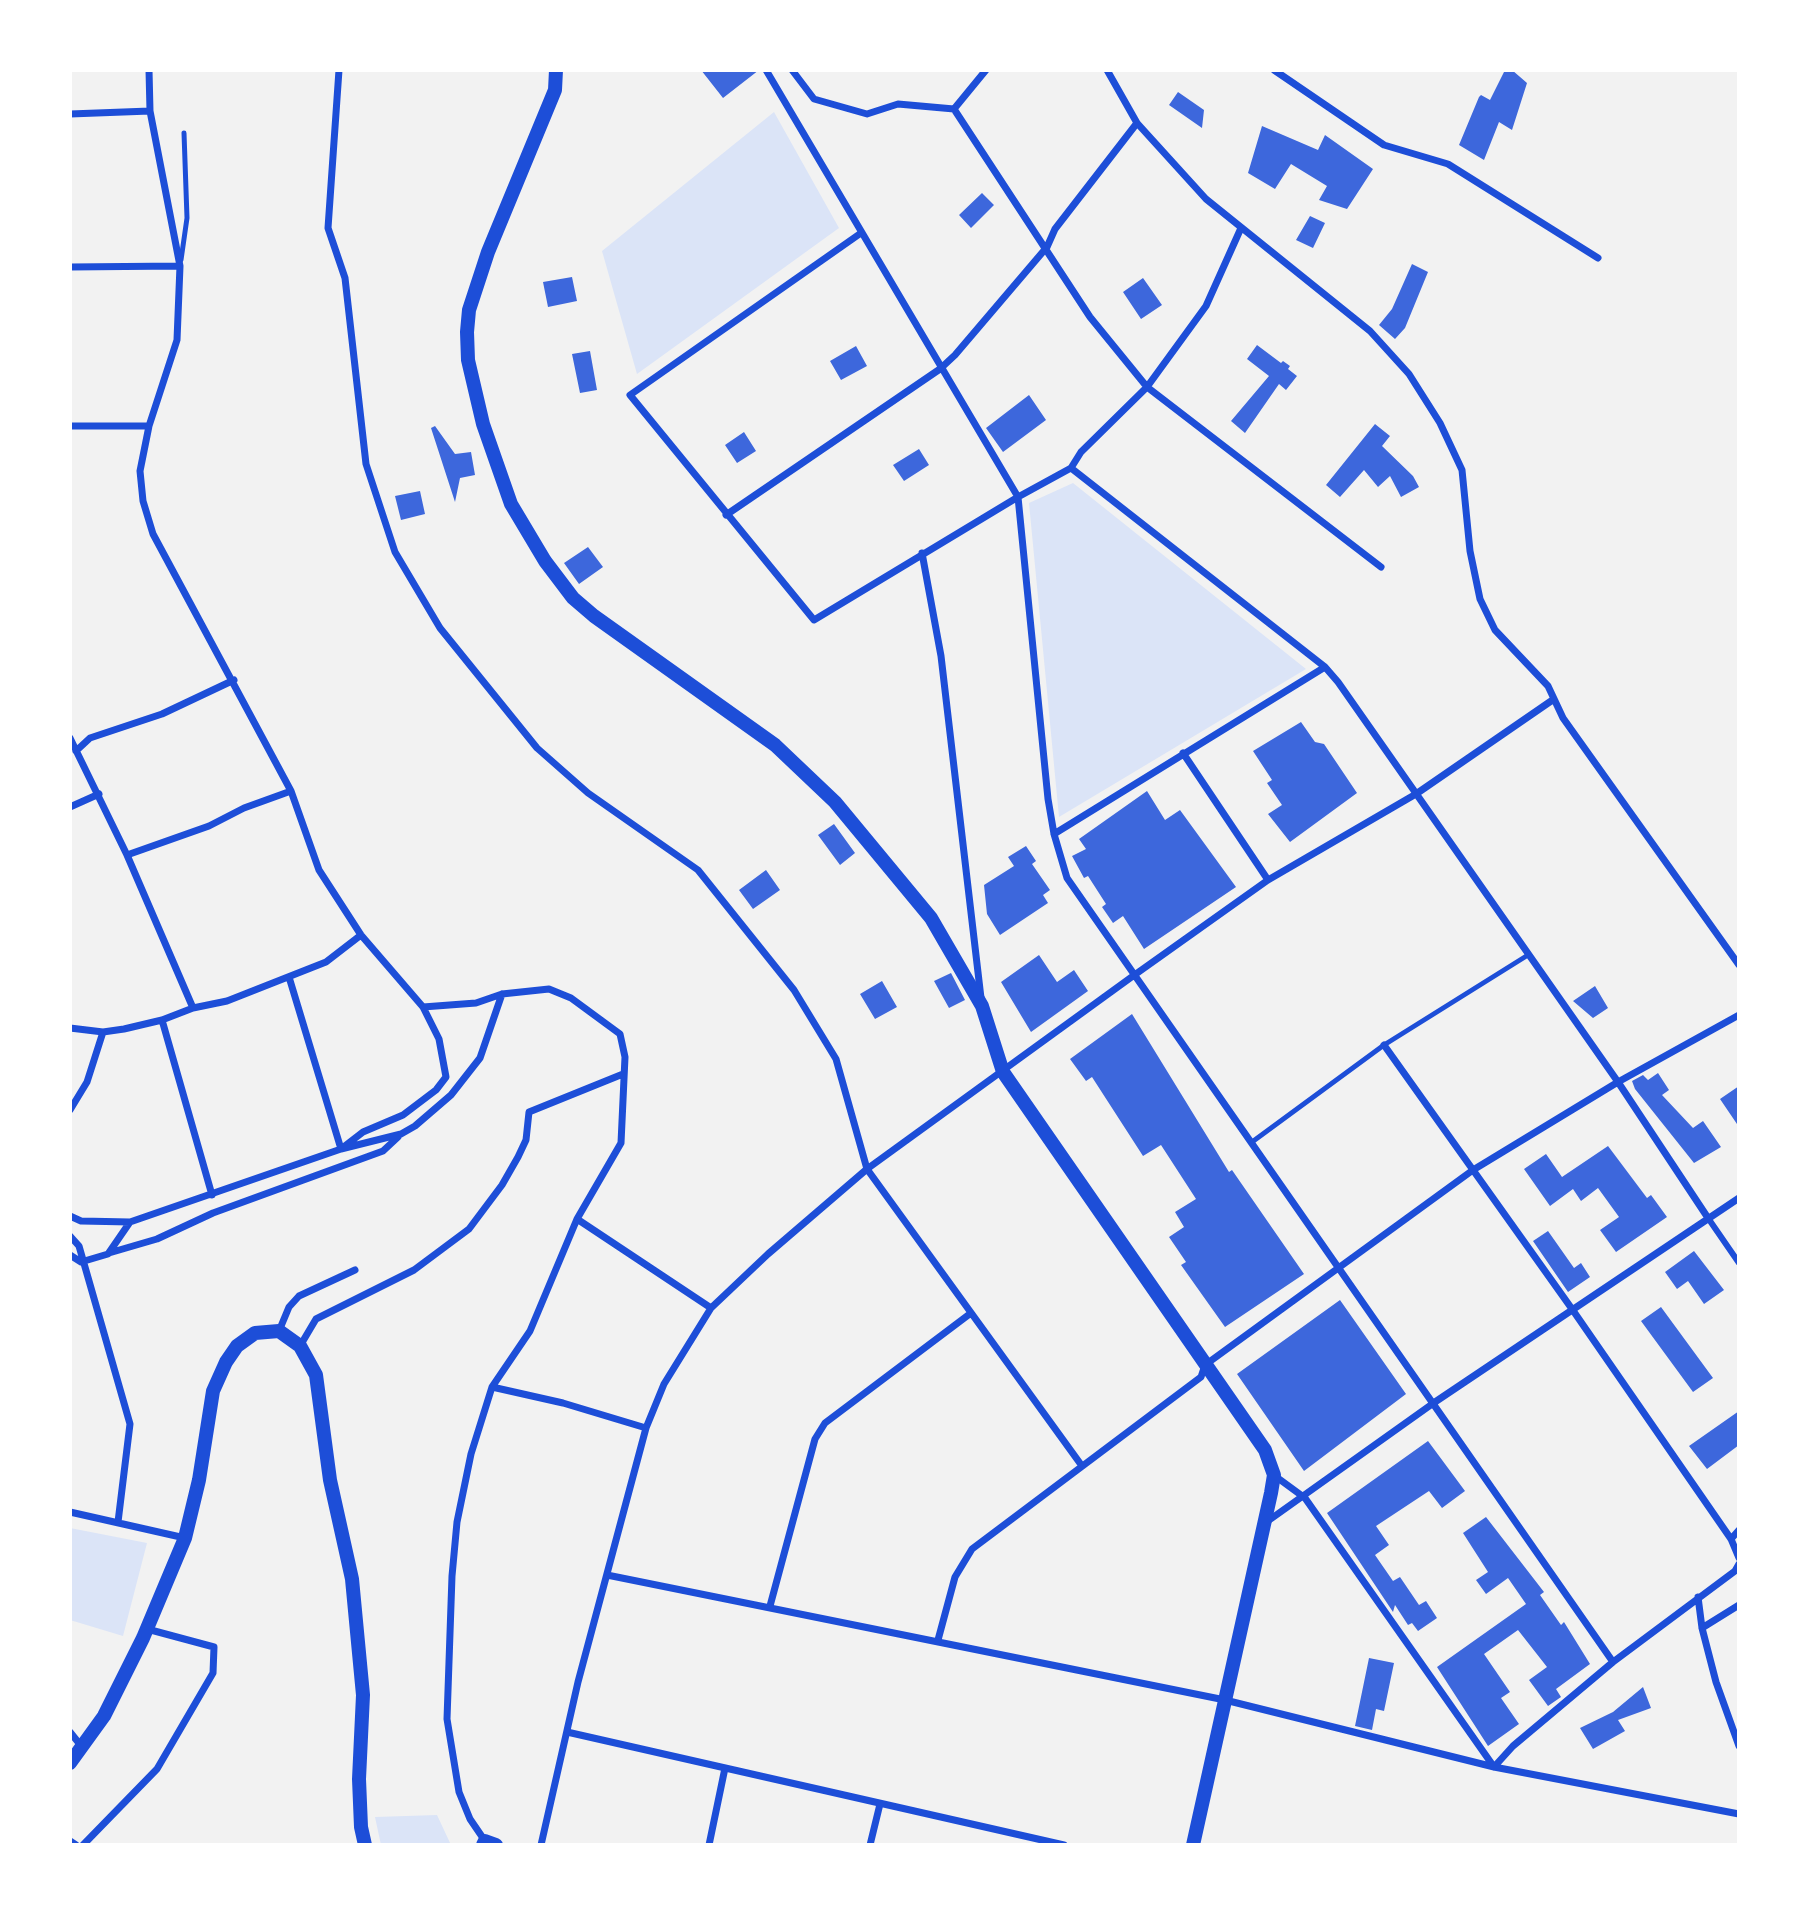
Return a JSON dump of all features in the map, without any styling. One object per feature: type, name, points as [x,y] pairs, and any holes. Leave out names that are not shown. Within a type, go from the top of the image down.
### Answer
[{"type":"main road","points":[[559,73],[488,252],[469,310],[468,360],[483,424],[504,491],[545,561],[573,598],[594,617],[716,700],[775,746],[835,802],[931,918],[982,1006],[1003,1072],[1265,1450],[1274,1475],[1193,1845]]},
{"type":"main road","points":[[70,1763],[104,1716],[147,1629],[185,1538],[213,1391],[221,1372],[237,1346],[255,1333],[279,1331],[300,1346],[316,1374],[330,1480],[352,1580],[363,1695],[359,1779],[361,1827],[365,1845]]},
{"type":"street","points":[[149,70],[150,111],[180,266],[177,340],[149,426],[141,471],[143,501],[153,534],[234,680],[291,791],[319,870],[361,935],[423,1007],[439,1039],[446,1077],[422,1102],[403,1115],[363,1132],[341,1149]]},
{"type":"street","points":[[339,70],[328,228],[345,278],[366,464],[395,552],[440,628],[537,748],[587,793],[698,870],[729,905],[793,990],[836,1059],[867,1169],[1082,1466]]},
{"type":"street","points":[[766,70],[940,369],[1018,497],[1054,834],[1068,878],[1133,976],[1341,1266],[1613,1662]]},
{"type":"street","points":[[792,70],[814,99],[867,114],[898,104],[954,109]]},
{"type":"street","points":[[954,109],[986,70]]},
{"type":"street","points":[[1107,70],[1138,123],[1206,199],[1370,331],[1409,374],[1440,424],[1462,470],[1470,551],[1480,599],[1495,629],[1548,687],[1563,718],[1739,965]]},
{"type":"street","points":[[1275,70],[1384,145],[1448,164],[1598,258]]},
{"type":"street","points":[[954,109],[1047,247],[1090,317],[1147,387],[1381,567]]},
{"type":"street","points":[[70,114],[150,111]]},
{"type":"street","points":[[726,515],[940,369],[1047,247],[1055,229],[1138,123]]},
{"type":"street","points":[[860,233],[630,394],[814,620],[922,553],[1071,468],[1081,452],[1147,387],[1206,306],[1241,228]]},
{"type":"street","points":[[70,267],[180,266]]},
{"type":"street","points":[[70,426],[149,426]]},
{"type":"street","points":[[1071,468],[1325,667],[1618,1082],[1739,1263]]},
{"type":"street","points":[[922,553],[941,656],[982,1006]]},
{"type":"street","points":[[1054,834],[1183,752],[1325,667]]},
{"type":"street","points":[[76,751],[90,738],[162,714],[234,680]]},
{"type":"street","points":[[541,1845],[567,1732],[646,1427],[664,1384],[710,1308],[867,1169],[1133,976],[1268,880],[1416,794],[1554,699]]},
{"type":"street","points":[[70,738],[127,855],[193,1008]]},
{"type":"street","points":[[1183,752],[1268,880]]},
{"type":"street","points":[[127,855],[209,826],[244,808],[291,791]]},
{"type":"street","points":[[70,807],[99,794]]},
{"type":"street","points":[[70,1028],[103,1032],[162,1020],[193,1008],[227,1001],[326,962],[361,935]]},
{"type":"street","points":[[289,977],[341,1149]]},
{"type":"street","points":[[423,1007],[476,1003],[502,994],[549,989],[571,998],[620,1034],[625,1057],[621,1143],[577,1219],[530,1331],[492,1387],[471,1454],[457,1522],[447,1719],[458,1792],[488,1844]]},
{"type":"street","points":[[70,1255],[81,1262],[157,1239],[213,1213],[383,1151],[451,1095],[480,1058],[502,994]]},
{"type":"street","points":[[938,1640],[955,1577],[972,1549],[1201,1377],[1205,1365],[1473,1170],[1618,1082],[1739,1015]]},
{"type":"street","points":[[162,1020],[212,1195]]},
{"type":"street","points":[[70,1110],[87,1082],[103,1032]]},
{"type":"street","points":[[1384,1045],[1572,1309],[1731,1539],[1739,1558]]},
{"type":"street","points":[[300,1346],[316,1319],[414,1270],[469,1228],[502,1185],[518,1157],[526,1140],[529,1112],[624,1074]]},
{"type":"street","points":[[70,1216],[81,1221],[130,1222],[341,1149],[401,1134]]},
{"type":"street","points":[[1265,1523],[1305,1498],[1435,1402],[1739,1198]]},
{"type":"street","points":[[577,1219],[710,1308]]},
{"type":"street","points":[[108,1254],[130,1222]]},
{"type":"street","points":[[70,1236],[79,1246],[81,1262],[130,1424],[118,1522]]},
{"type":"street","points":[[279,1331],[289,1307],[299,1296],[355,1270]]},
{"type":"street","points":[[770,1606],[807,1466],[816,1439],[825,1423],[971,1313]]},
{"type":"street","points":[[492,1387],[563,1403],[646,1427]]},
{"type":"street","points":[[1274,1475],[1305,1498],[1494,1767]]},
{"type":"street","points":[[70,1512],[185,1538]]},
{"type":"street","points":[[1731,1539],[1739,1530]]},
{"type":"street","points":[[1494,1767],[1513,1746],[1613,1662],[1735,1572],[1739,1563]]},
{"type":"street","points":[[607,1575],[1225,1700],[1494,1767],[1739,1814]]},
{"type":"street","points":[[1698,1597],[1702,1628],[1716,1682],[1739,1746]]},
{"type":"street","points":[[1702,1628],[1739,1605]]},
{"type":"street","points":[[83,1845],[157,1769],[213,1673],[214,1647],[147,1629]]},
{"type":"street","points":[[70,1732],[82,1748]]},
{"type":"street","points":[[567,1732],[1034,1842],[1064,1845]]},
{"type":"street","points":[[709,1845],[725,1768]]},
{"type":"street","points":[[870,1845],[880,1804]]},
{"type":"street","points":[[70,1841],[76,1845]]},
{"type":"lane","points":[[180,266],[187,218],[184,133]]},
{"type":"lane","points":[[1252,1142],[1384,1045],[1528,955]]},
{"type":"shaded area","points":[[774,112],[839,228],[637,374],[602,251]]},
{"type":"shaded area","points":[[1073,483],[1306,669],[1059,817],[1029,503]]},
{"type":"shaded area","points":[[70,1528],[147,1543],[123,1636],[70,1620]]},
{"type":"shaded area","points":[[437,1815],[451,1845],[381,1845],[375,1817]]},
{"type":"building","points":[[701,70],[759,70],[723,98]]},
{"type":"building","points":[[1505,70],[1512,70],[1527,83],[1512,130],[1499,122],[1484,160],[1459,145],[1479,97],[1481,95],[1490,100]]},
{"type":"building","points":[[1178,92],[1204,110],[1202,128],[1169,105]]},
{"type":"building","points":[[1262,126],[1318,150],[1325,135],[1373,169],[1347,209],[1319,200],[1327,186],[1291,164],[1275,189],[1248,173]]},
{"type":"building","points":[[982,193],[994,205],[971,228],[959,215]]},
{"type":"building","points":[[1310,216],[1325,223],[1313,248],[1296,240]]},
{"type":"building","points":[[1412,264],[1428,272],[1405,328],[1395,339],[1379,325],[1392,309]]},
{"type":"building","points":[[572,277],[577,301],[548,307],[543,282]]},
{"type":"building","points":[[1143,278],[1162,305],[1141,319],[1123,292]]},
{"type":"building","points":[[1257,345],[1281,363],[1283,361],[1290,366],[1288,369],[1297,376],[1286,390],[1279,384],[1245,433],[1231,421],[1269,376],[1247,359]]},
{"type":"building","points":[[856,346],[867,366],[841,380],[830,361]]},
{"type":"building","points":[[590,351],[597,390],[580,393],[572,354]]},
{"type":"building","points":[[1029,395],[1046,420],[1003,452],[986,428]]},
{"type":"building","points":[[1375,424],[1390,436],[1382,446],[1413,476],[1419,487],[1401,497],[1390,476],[1378,487],[1364,470],[1340,497],[1326,485]]},
{"type":"building","points":[[435,426],[455,454],[471,452],[475,475],[460,478],[455,502],[431,428]]},
{"type":"building","points":[[744,432],[756,451],[737,463],[725,445]]},
{"type":"building","points":[[919,449],[929,465],[904,481],[893,465]]},
{"type":"building","points":[[420,491],[425,514],[401,520],[395,496]]},
{"type":"building","points":[[588,547],[603,567],[579,584],[564,563]]},
{"type":"building","points":[[1301,722],[1315,742],[1324,744],[1357,793],[1290,842],[1268,814],[1282,805],[1267,783],[1272,780],[1253,751]]},
{"type":"building","points":[[1147,791],[1165,820],[1180,810],[1236,887],[1144,949],[1123,916],[1113,923],[1102,907],[1106,904],[1088,876],[1084,878],[1072,856],[1086,849],[1079,839]]},
{"type":"building","points":[[834,824],[855,853],[840,865],[818,835]]},
{"type":"building","points":[[1026,846],[1036,861],[1032,864],[1050,890],[1043,895],[1048,903],[1000,935],[987,914],[984,885],[1014,866],[1008,857]]},
{"type":"building","points":[[766,870],[780,890],[753,909],[739,890]]},
{"type":"building","points":[[1039,955],[1057,982],[1074,970],[1088,991],[1031,1032],[1001,982]]},
{"type":"building","points":[[951,973],[965,1000],[949,1008],[934,981]]},
{"type":"building","points":[[882,981],[897,1007],[875,1019],[860,994]]},
{"type":"building","points":[[1595,986],[1608,1008],[1593,1018],[1573,1001]]},
{"type":"building","points":[[1132,1014],[1229,1172],[1232,1170],[1304,1274],[1225,1327],[1181,1265],[1186,1262],[1169,1237],[1184,1227],[1175,1212],[1196,1199],[1161,1145],[1143,1156],[1092,1077],[1086,1081],[1070,1059]]},
{"type":"building","points":[[1658,1073],[1669,1090],[1662,1095],[1693,1128],[1703,1121],[1721,1147],[1694,1163],[1635,1089],[1632,1081],[1643,1075],[1648,1080]]},
{"type":"building","points":[[1739,1086],[1739,1127],[1720,1099]]},
{"type":"building","points":[[1608,1146],[1647,1198],[1651,1195],[1667,1217],[1616,1252],[1600,1230],[1619,1217],[1598,1188],[1581,1201],[1573,1189],[1550,1206],[1524,1169],[1546,1154],[1562,1177]]},
{"type":"building","points":[[1548,1231],[1574,1268],[1581,1263],[1590,1277],[1568,1292],[1533,1241]]},
{"type":"building","points":[[1694,1251],[1724,1290],[1704,1304],[1688,1281],[1677,1289],[1665,1272]]},
{"type":"building","points":[[1340,1300],[1406,1394],[1304,1471],[1237,1374]]},
{"type":"building","points":[[1661,1307],[1713,1378],[1693,1392],[1641,1321]]},
{"type":"building","points":[[1739,1411],[1739,1445],[1707,1469],[1689,1446]]},
{"type":"building","points":[[1428,1441],[1465,1491],[1442,1508],[1429,1491],[1376,1526],[1389,1545],[1375,1555],[1393,1581],[1400,1577],[1419,1605],[1426,1601],[1437,1618],[1418,1631],[1412,1623],[1408,1625],[1395,1605],[1393,1612],[1327,1513]]},
{"type":"building","points":[[1486,1517],[1544,1592],[1540,1595],[1561,1625],[1564,1622],[1590,1664],[1556,1689],[1561,1697],[1548,1706],[1529,1680],[1547,1667],[1518,1630],[1484,1654],[1510,1692],[1501,1698],[1519,1724],[1488,1746],[1437,1667],[1526,1604],[1508,1578],[1486,1594],[1476,1580],[1488,1572],[1463,1533]]},
{"type":"building","points":[[1369,1658],[1394,1663],[1384,1711],[1376,1709],[1372,1730],[1355,1726]]},
{"type":"building","points":[[1643,1687],[1651,1708],[1618,1720],[1625,1731],[1593,1749],[1580,1728],[1613,1712]]}]
